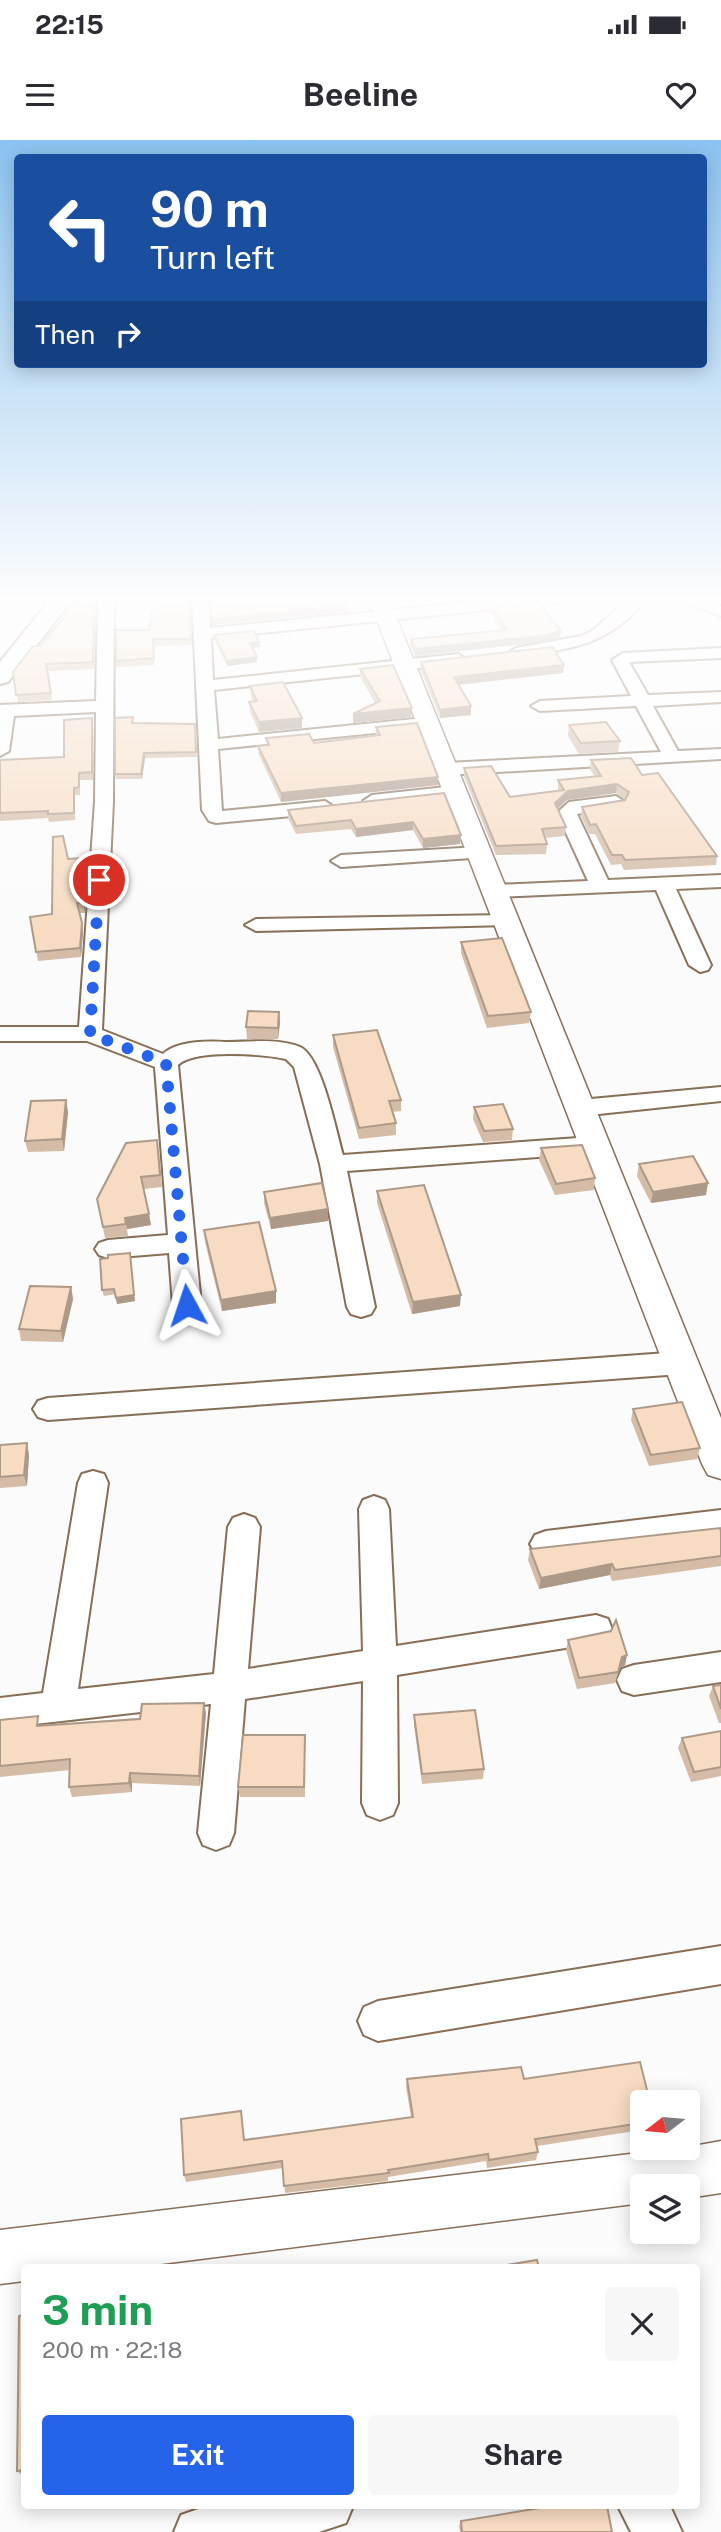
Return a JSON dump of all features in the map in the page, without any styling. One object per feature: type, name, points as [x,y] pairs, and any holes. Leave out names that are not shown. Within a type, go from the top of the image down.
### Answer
[{"type":"street","points":[[0,751],[2,710],[37,709]]},
{"type":"street","points":[[90,1034],[104,803],[105,709]]},
{"type":"street","points":[[206,709],[212,810],[216,817],[450,780],[672,756],[721,754]]},
{"type":"street","points":[[422,709],[720,1460]]},
{"type":"street","points":[[645,709],[672,756]]},
{"type":"street","points":[[209,745],[428,723]]},
{"type":"street","points":[[601,886],[567,813],[576,806],[616,802]]},
{"type":"street","points":[[341,861],[479,853]]},
{"type":"street","points":[[495,891],[721,881]]},
{"type":"street","points":[[663,884],[700,965]]},
{"type":"street","points":[[256,925],[506,921]]},
{"type":"street","points":[[0,1034],[90,1034],[166,1063]]},
{"type":"street","points":[[166,1063],[176,1054],[193,1049],[278,1049],[294,1053],[305,1066],[333,1164],[361,1307]]},
{"type":"street","points":[[166,1063],[187,1305]]},
{"type":"street","points":[[580,1108],[721,1094]]},
{"type":"street","points":[[333,1164],[594,1144]]},
{"type":"street","points":[[108,1249],[181,1244]]},
{"type":"street","points":[[48,1409],[681,1363]]},
{"type":"street","points":[[58,1706],[93,1483]]},
{"type":"street","points":[[374,1509],[380,1664],[380,1803]]},
{"type":"street","points":[[546,1544],[721,1523]]},
{"type":"street","points":[[216,1833],[244,1527]]},
{"type":"street","points":[[0,1713],[229,1687],[596,1629]]},
{"type":"street","points":[[634,1680],[721,1667]]},
{"type":"street","points":[[378,2021],[721,1965]]},
{"type":"street","points":[[0,2257],[721,2167]]},
{"type":"street","points":[[644,2509],[658,2532]]},
{"type":"street","points":[[198,2532],[302,2517]]},
{"type":"building","points":[[252,709],[297,709],[302,718],[259,722]]},
{"type":"building","points":[[364,709],[406,709],[353,714]]},
{"type":"building","points":[[133,717],[132,723],[195,724],[196,752],[144,753],[141,774],[115,774],[115,718]]},
{"type":"building","points":[[92,718],[92,772],[79,773],[79,787],[74,788],[74,813],[0,813],[0,760],[64,757],[64,720]]},
{"type":"building","points":[[606,722],[620,741],[581,743],[569,725]]},
{"type":"building","points":[[417,723],[438,777],[281,793],[258,746],[269,745],[266,738],[309,734],[314,743],[380,735],[376,727]]},
{"type":"building","points":[[631,758],[642,775],[658,773],[717,856],[625,860],[622,855],[612,855],[596,824],[590,825],[582,807],[625,800],[629,792],[617,784],[568,791],[555,803],[566,827],[542,829],[547,844],[496,846],[464,768],[491,766],[510,797],[564,790],[558,780],[601,776],[591,760]]},
{"type":"building","points":[[444,793],[461,835],[423,839],[413,822],[356,829],[351,820],[296,826],[288,810]]},
{"type":"building","points":[[63,836],[68,859],[83,858],[83,903],[77,903],[82,923],[80,948],[36,952],[30,917],[52,914],[53,837]]},
{"type":"building","points":[[502,938],[531,1012],[488,1016],[461,942]]},
{"type":"building","points":[[248,1011],[279,1012],[278,1028],[246,1027]]},
{"type":"building","points":[[377,1030],[401,1100],[389,1101],[396,1123],[359,1128],[333,1035]]},
{"type":"building","points":[[66,1100],[62,1139],[25,1141],[31,1101]]},
{"type":"building","points":[[503,1104],[513,1129],[484,1131],[474,1107]]},
{"type":"building","points":[[157,1140],[160,1175],[141,1177],[149,1214],[125,1218],[126,1224],[103,1227],[97,1199],[126,1143]]},
{"type":"building","points":[[582,1145],[595,1178],[556,1184],[541,1148]]},
{"type":"building","points":[[693,1156],[708,1183],[653,1192],[639,1164]]},
{"type":"building","points":[[322,1183],[328,1209],[270,1218],[264,1192]]},
{"type":"building","points":[[424,1185],[461,1295],[413,1302],[377,1191]]},
{"type":"building","points":[[259,1222],[276,1291],[221,1300],[204,1230]]},
{"type":"building","points":[[130,1253],[134,1295],[116,1298],[114,1289],[102,1290],[100,1259],[108,1258],[108,1255]]},
{"type":"building","points":[[30,1286],[71,1287],[61,1331],[19,1329]]},
{"type":"building","points":[[682,1402],[700,1448],[651,1455],[633,1409]]},
{"type":"building","points":[[27,1443],[24,1475],[0,1477],[0,1445]]},
{"type":"building","points":[[720,1528],[721,1556],[615,1570],[612,1564],[541,1578],[530,1549]]},
{"type":"building","points":[[616,1620],[627,1655],[622,1657],[618,1672],[579,1678],[568,1640],[611,1631]]},
{"type":"building","points":[[721,1685],[721,1709],[713,1686]]},
{"type":"building","points":[[204,1703],[199,1776],[130,1773],[129,1783],[69,1787],[70,1759],[0,1766],[0,1720],[38,1716],[37,1726],[140,1719],[142,1704]]},
{"type":"building","points":[[475,1710],[484,1769],[422,1774],[414,1715]]},
{"type":"building","points":[[721,1731],[721,1767],[694,1772],[682,1738]]},
{"type":"building","points":[[243,1735],[305,1735],[304,1787],[238,1787]]},
{"type":"building","points":[[640,2062],[647,2090],[630,2090],[630,2125],[535,2139],[538,2152],[489,2160],[488,2154],[388,2170],[389,2173],[284,2186],[282,2161],[184,2175],[181,2119],[241,2111],[244,2140],[413,2117],[407,2079],[521,2067],[524,2079]]},
{"type":"building","points":[[537,2260],[538,2264],[513,2264]]},
{"type":"building","points":[[19,2316],[21,2470],[17,2471]]},
{"type":"building","points":[[534,2509],[608,2509],[612,2532],[462,2532],[461,2521]]},
{"type":"route","points":[[99,880],[90,1034],[166,1063],[187,1305]]}]
